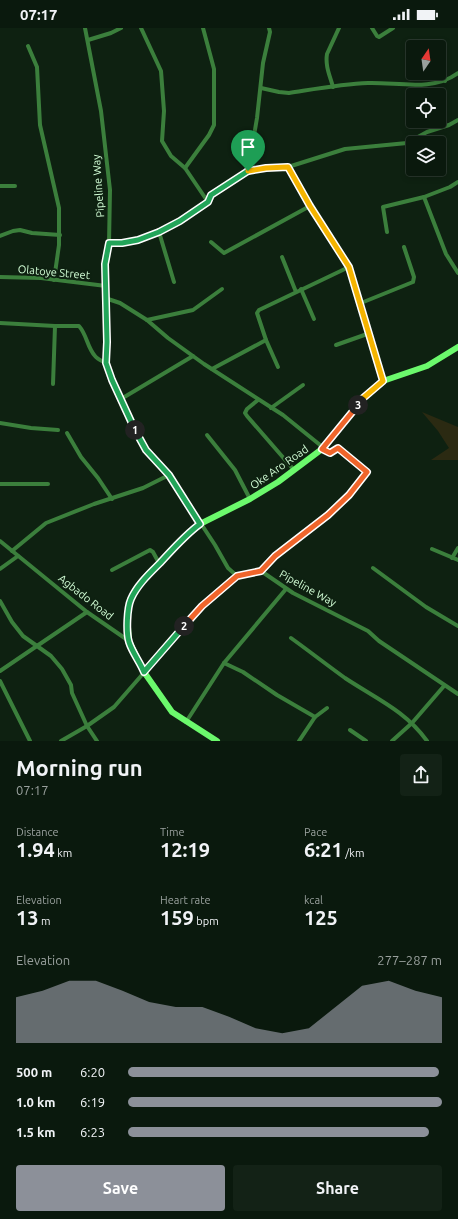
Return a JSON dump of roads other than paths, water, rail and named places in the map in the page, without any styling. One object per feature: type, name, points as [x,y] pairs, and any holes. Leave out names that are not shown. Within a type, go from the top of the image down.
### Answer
[{"type":"main road","name":"Oke Aro Road","points":[[129,642],[127,614],[131,599],[136,589],[186,535],[200,524],[250,499],[278,482],[322,449],[362,399],[383,381],[427,366],[458,347]]},
{"type":"main road","name":"Agbado Road","points":[[129,642],[144,672],[172,712],[217,741]]},
{"type":"street","name":"Pipeline Way","points":[[85,28],[101,111],[110,190],[109,243],[106,256],[106,363],[131,424],[143,444],[169,475],[215,545],[228,568],[237,576]]},
{"type":"street","points":[[88,40],[111,33],[121,28]]},
{"type":"street","points":[[141,28],[161,71],[164,111],[162,141],[171,156],[185,168],[208,202]]},
{"type":"street","points":[[185,168],[209,135],[214,125],[214,69],[203,28]]},
{"type":"street","points":[[248,171],[261,88],[263,63],[270,32],[269,28]]},
{"type":"street","points":[[333,87],[326,64],[326,59],[339,28]]},
{"type":"street","points":[[372,28],[379,37],[393,28]]},
{"type":"street","points":[[28,46],[36,67],[40,125],[59,208],[60,236],[54,280]]},
{"type":"street","points":[[446,79],[458,73]]},
{"type":"street","points":[[261,88],[289,93],[369,83],[414,85],[445,80]]},
{"type":"street","points":[[109,243],[130,242],[159,232],[180,221],[208,202],[211,195],[248,171],[288,167],[345,149],[407,142],[427,132],[450,125],[458,120]]},
{"type":"street","points":[[288,167],[310,206],[349,267],[361,303],[383,381]]},
{"type":"street","points":[[388,232],[383,207],[424,197],[450,187],[458,182]]},
{"type":"street","points":[[0,186],[15,186]]},
{"type":"street","points":[[424,197],[446,254],[458,274]]},
{"type":"street","points":[[211,242],[224,253],[310,206]]},
{"type":"street","points":[[0,236],[20,230],[60,236]]},
{"type":"street","points":[[159,232],[174,282]]},
{"type":"street","points":[[361,303],[413,282],[414,277],[404,246]]},
{"type":"street","points":[[282,257],[296,292]]},
{"type":"street","points":[[278,367],[266,340],[257,313],[258,310],[349,267]]},
{"type":"street","name":"Olatoye Street","points":[[0,277],[54,280],[106,286]]},
{"type":"street","points":[[147,320],[193,310],[222,289]]},
{"type":"street","points":[[301,289],[314,319]]},
{"type":"street","points":[[61,741],[114,707],[202,606],[237,576],[261,571],[275,556],[328,515],[349,495],[367,472],[338,448],[330,453],[322,449],[296,424],[193,356],[168,338],[147,320],[120,304],[106,298]]},
{"type":"street","points":[[0,323],[79,326],[82,329],[95,357],[106,363]]},
{"type":"street","points":[[53,384],[55,326]]},
{"type":"street","points":[[336,345],[370,334]]},
{"type":"street","points":[[212,369],[266,340]]},
{"type":"street","points":[[121,399],[193,356]]},
{"type":"street","points":[[271,408],[303,385]]},
{"type":"street","points":[[258,400],[247,409],[245,413],[246,416],[294,470]]},
{"type":"street","points":[[0,423],[31,428],[58,430]]},
{"type":"street","points":[[68,433],[81,457],[112,498]]},
{"type":"street","points":[[206,435],[235,470],[250,499]]},
{"type":"street","points":[[12,551],[46,522],[144,488],[169,475]]},
{"type":"street","points":[[0,484],[48,484]]},
{"type":"street","name":"Agbado Road","points":[[0,541],[87,612],[129,642]]},
{"type":"street","points":[[452,558],[458,548]]},
{"type":"street","points":[[432,549],[458,560]]},
{"type":"street","points":[[112,570],[150,550],[153,552],[159,563]]},
{"type":"street","points":[[0,569],[18,556]]},
{"type":"street","points":[[373,568],[426,606],[458,626]]},
{"type":"street","name":"Pipeline Way","points":[[261,571],[286,588],[368,632],[444,686],[458,694]]},
{"type":"street","points":[[186,722],[224,663],[286,588]]},
{"type":"street","points":[[0,602],[12,622],[23,636],[51,656],[62,669],[86,726],[97,741]]},
{"type":"street","points":[[0,671],[87,612]]},
{"type":"street","points":[[291,638],[346,678],[390,705],[412,723],[427,741]]},
{"type":"street","points":[[224,663],[243,672],[277,695],[315,717]]},
{"type":"street","points":[[0,681],[5,688],[30,741]]},
{"type":"street","points":[[392,741],[412,723],[444,686]]},
{"type":"street","points":[[299,741],[315,717],[327,708]]},
{"type":"street","points":[[350,730],[366,741]]}]
